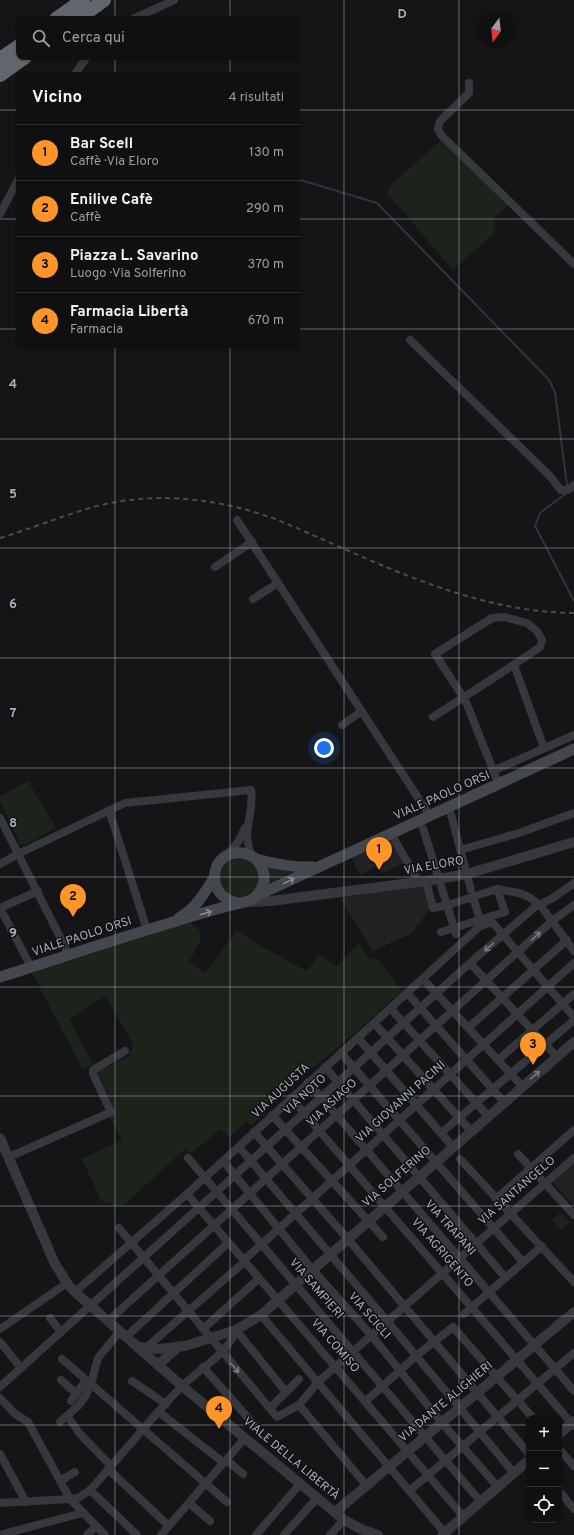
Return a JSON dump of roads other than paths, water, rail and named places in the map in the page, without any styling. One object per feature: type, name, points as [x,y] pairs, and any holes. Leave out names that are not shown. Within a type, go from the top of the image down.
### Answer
[{"type":"highway","points":[[60,16],[83,0]]},
{"type":"highway","points":[[82,16],[104,0]]},
{"type":"highway","points":[[0,59],[16,48]]},
{"type":"highway","points":[[0,75],[21,60]]},
{"type":"main road","name":"VIALE PAOLO ORSI","points":[[264,893],[391,834],[427,822],[449,807],[574,749]]},
{"type":"main road","points":[[172,922],[191,910],[201,899],[214,878],[217,865],[227,856],[240,853],[275,864],[299,867],[320,866]]},
{"type":"main road","points":[[172,922],[243,902],[264,893],[264,872],[254,858]]},
{"type":"main road","points":[[214,878],[219,893],[232,902],[243,902]]},
{"type":"main road","name":"VIALE PAOLO ORSI","points":[[0,977],[172,922]]},
{"type":"street","points":[[139,16],[174,0]]},
{"type":"street","points":[[76,72],[84,60]]},
{"type":"street","points":[[468,83],[469,93],[440,121],[438,129],[442,136],[574,264]]},
{"type":"street","points":[[0,214],[16,184]]},
{"type":"street","points":[[410,340],[550,474],[561,490],[568,490],[574,485]]},
{"type":"street","points":[[237,520],[362,711],[427,822],[440,879],[456,931]]},
{"type":"street","points":[[215,567],[252,542]]},
{"type":"street","points":[[253,599],[278,583]]},
{"type":"street","points":[[433,717],[463,697],[514,665],[540,647],[542,640],[537,631],[527,623],[504,617],[492,618],[435,654],[463,697],[499,785]]},
{"type":"street","points":[[514,665],[544,748]]},
{"type":"street","points":[[342,725],[362,711]]},
{"type":"street","points":[[493,771],[574,735]]},
{"type":"street","points":[[0,864],[125,803],[251,790],[253,803],[242,837],[227,856]]},
{"type":"street","points":[[449,807],[480,920]]},
{"type":"street","points":[[109,810],[147,930]]},
{"type":"street","points":[[460,850],[519,833],[574,813]]},
{"type":"street","points":[[0,818],[69,955]]},
{"type":"street","points":[[248,820],[246,838],[254,858]]},
{"type":"street","points":[[391,834],[422,882],[433,908],[448,905],[472,893],[497,889],[524,895],[540,905],[574,951]]},
{"type":"street","name":"VIA ELORO","points":[[264,893],[422,882],[467,874],[574,842]]},
{"type":"street","name":"VIA NOTO","points":[[0,1387],[91,1307],[251,1160],[286,1130],[321,1096],[470,963],[535,906],[553,898],[574,883]]},
{"type":"street","points":[[442,932],[456,931],[480,920],[505,912],[497,889]]},
{"type":"street","points":[[31,967],[0,908],[38,891]]},
{"type":"street","name":"VIA ASIAGO","points":[[108,1320],[250,1194],[436,1024],[453,1011],[552,921],[574,905]]},
{"type":"street","name":"VIA AUGUSTA","points":[[75,1292],[187,1194],[308,1082],[424,979],[450,952],[479,927],[492,922],[504,934]]},
{"type":"street","points":[[441,1133],[574,1019],[504,934]]},
{"type":"street","points":[[469,1027],[566,940]]},
{"type":"street","points":[[470,963],[557,1057]]},
{"type":"street","name":"VIA GIOVANNI PACINI","points":[[142,1348],[188,1311],[243,1262],[433,1088],[574,963]]},
{"type":"street","points":[[424,979],[522,1086]]},
{"type":"street","points":[[407,993],[504,1102]]},
{"type":"street","points":[[498,1060],[574,994]]},
{"type":"street","points":[[391,1009],[420,1039],[488,1116]]},
{"type":"street","points":[[374,1023],[388,1036],[471,1131]]},
{"type":"street","points":[[358,1038],[453,1146]]},
{"type":"street","name":"VIA SOLFERINO","points":[[142,1348],[177,1348],[236,1330],[261,1315],[367,1220],[402,1192],[574,1042]]},
{"type":"street","points":[[9,1157],[112,1112],[93,1074],[93,1070],[125,1051]]},
{"type":"street","points":[[341,1053],[523,1262]]},
{"type":"street","points":[[325,1067],[505,1277]]},
{"type":"street","name":"VIA TRAPANI","points":[[308,1082],[402,1192],[572,1385]]},
{"type":"street","name":"VIA AGRIGENTO","points":[[291,1098],[573,1423]]},
{"type":"street","points":[[272,1115],[382,1237]]},
{"type":"street","points":[[496,1199],[574,1130]]},
{"type":"street","points":[[254,1132],[313,1198],[526,1451]]},
{"type":"street","name":"VIALE DELLA LIBERTÀ","points":[[0,1138],[55,1264],[67,1283],[75,1292],[123,1334],[142,1348],[158,1365],[182,1386],[344,1520],[363,1530],[378,1535]]},
{"type":"street","points":[[239,1147],[514,1473]]},
{"type":"street","points":[[518,1154],[574,1215]]},
{"type":"street","name":"VIA SAMPIERI","points":[[188,1158],[355,1352],[480,1501]]},
{"type":"street","name":"VIA SANTANGELO","points":[[270,1408],[277,1417],[298,1404],[318,1382],[355,1352],[460,1257],[574,1158]]},
{"type":"street","points":[[460,1159],[574,1282]]},
{"type":"street","name":"VIA SCICLI","points":[[223,1161],[312,1269],[372,1336],[399,1372],[497,1486]]},
{"type":"street","name":"VIA COMISO","points":[[187,1194],[243,1262],[337,1367],[407,1452],[463,1516]]},
{"type":"street","points":[[119,1228],[204,1329],[221,1352],[270,1408],[299,1379]]},
{"type":"street","points":[[60,1422],[68,1417],[85,1397],[98,1358],[123,1334],[228,1243]]},
{"type":"street","points":[[464,1314],[542,1246]]},
{"type":"street","points":[[204,1329],[256,1280]]},
{"type":"street","points":[[0,1329],[41,1306],[67,1283]]},
{"type":"street","points":[[261,1315],[409,1491],[443,1534],[526,1463]]},
{"type":"street","points":[[50,1318],[61,1332]]},
{"type":"street","name":"VIA DANTE ALIGHIERI","points":[[335,1512],[536,1344],[572,1318]]},
{"type":"street","points":[[366,1401],[416,1356],[454,1327],[530,1415]]},
{"type":"street","points":[[236,1330],[286,1392]]},
{"type":"street","name":"VIA SOLFERINO","points":[[90,1490],[182,1386],[221,1352],[234,1337],[236,1330]]},
{"type":"street","points":[[0,1342],[21,1368]]},
{"type":"street","points":[[158,1365],[177,1348]]},
{"type":"street","points":[[409,1491],[574,1353]]},
{"type":"street","points":[[62,1359],[227,1502]]},
{"type":"street","points":[[203,1367],[257,1428]]},
{"type":"street","points":[[60,1380],[77,1394]]},
{"type":"street","points":[[132,1381],[166,1404]]},
{"type":"street","points":[[71,1401],[89,1382]]},
{"type":"street","points":[[0,1398],[15,1414],[28,1422],[70,1499],[105,1535]]},
{"type":"street","points":[[298,1404],[366,1486]]},
{"type":"street","points":[[159,1412],[243,1474]]},
{"type":"street","points":[[68,1417],[80,1434],[110,1468],[169,1526]]},
{"type":"street","points":[[562,1432],[573,1423]]},
{"type":"street","points":[[162,1535],[245,1438]]},
{"type":"street","points":[[561,1451],[574,1466]]},
{"type":"street","points":[[0,1454],[26,1502]]},
{"type":"street","points":[[60,1481],[75,1472]]},
{"type":"street","points":[[256,1535],[300,1484]]},
{"type":"street","points":[[0,1503],[78,1498],[90,1490],[137,1535]]},
{"type":"street","points":[[562,1493],[571,1499],[574,1508]]},
{"type":"street","points":[[284,1535],[317,1498]]},
{"type":"street","points":[[189,1503],[210,1521]]},
{"type":"street","points":[[0,1535],[82,1513]]},
{"type":"street","points":[[330,1535],[344,1520]]},
{"type":"street","points":[[87,1535],[96,1526]]},
{"type":"waterway","points":[[300,180],[377,203],[549,380],[555,392],[567,486]]},
{"type":"waterway","points":[[565,494],[540,513],[535,526],[574,601]]},
{"type":"railway","points":[[0,538],[90,508],[113,502],[161,498],[209,502],[256,512],[278,520],[385,567],[459,594],[496,604],[535,610],[574,613]]},
{"type":"place","name":"Bar Scell","points":[[379,870]]},
{"type":"place","name":"Enilive Cafè","points":[[73,917]]},
{"type":"place","name":"Piazza L. Savarino","points":[[533,1065]]},
{"type":"place","name":"Farmacia Libertà","points":[[219,1429]]}]
